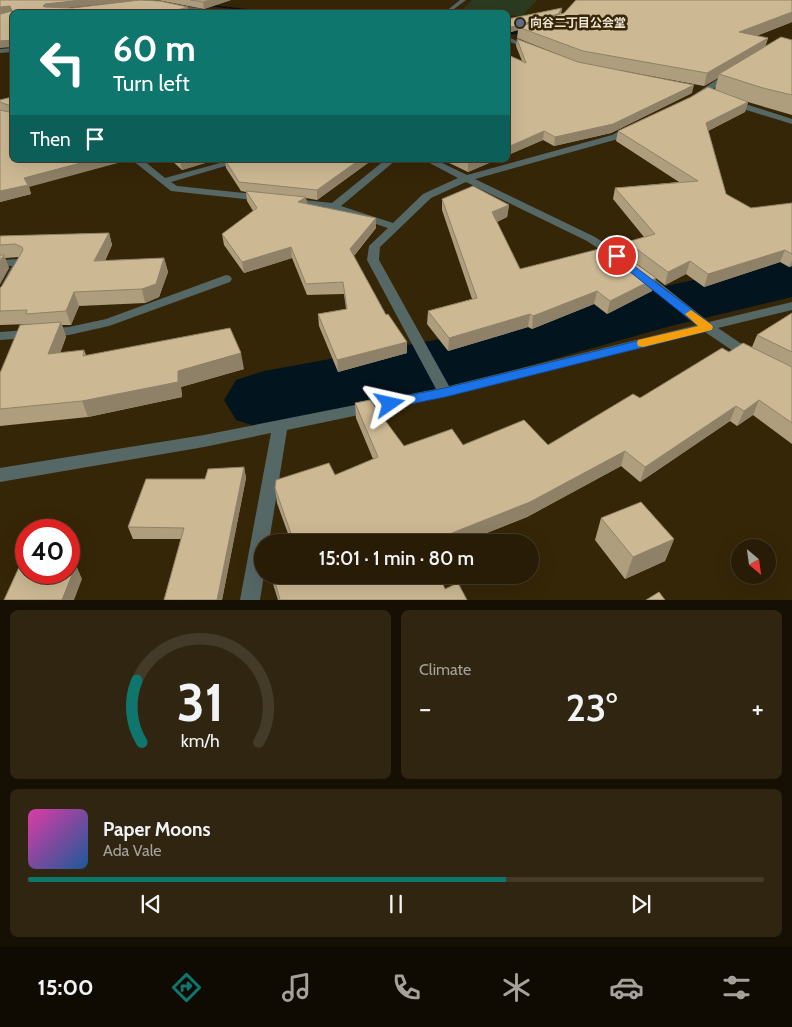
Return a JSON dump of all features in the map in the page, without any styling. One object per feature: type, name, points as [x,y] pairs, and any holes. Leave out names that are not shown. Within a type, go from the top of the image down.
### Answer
[{"type":"street","points":[[451,10],[464,0]]},
{"type":"street","points":[[162,5],[196,10]]},
{"type":"street","points":[[510,39],[541,53]]},
{"type":"street","points":[[691,99],[736,72]]},
{"type":"street","points":[[693,87],[713,95]]},
{"type":"street","points":[[722,98],[766,115],[792,122]]},
{"type":"street","points":[[445,392],[373,260],[375,246],[427,196],[466,178],[616,137],[641,124]]},
{"type":"street","points":[[140,162],[174,189],[325,204],[396,227]]},
{"type":"street","points":[[164,181],[233,162]]},
{"type":"street","points":[[334,207],[388,162]]},
{"type":"street","points":[[433,162],[591,239],[630,265],[743,353],[759,361]]},
{"type":"street","points":[[0,263],[20,262],[0,299]]},
{"type":"street","points":[[0,336],[69,331],[109,322],[226,278]]},
{"type":"street","points":[[0,475],[204,441],[445,392],[792,306]]},
{"type":"street","points":[[250,600],[280,426]]},
{"type":"green space","points":[[472,0],[537,0],[522,16],[510,15],[510,10],[462,10]]},
{"type":"building","points":[[0,0],[82,0],[45,4],[43,6],[72,8],[140,0],[160,1],[188,7],[177,10],[12,10],[10,6],[0,7]]},
{"type":"building","points":[[190,0],[210,0],[203,2]]},
{"type":"building","points":[[576,0],[792,0],[792,12],[739,32],[768,38],[707,73],[583,51],[518,27],[564,13]]},
{"type":"building","points":[[562,8],[558,14],[511,27],[510,19]]},
{"type":"building","points":[[10,12],[10,40],[0,41],[0,14]]},
{"type":"building","points":[[781,37],[792,40],[792,95],[719,74]]},
{"type":"building","points":[[517,39],[578,62],[694,85],[613,124],[555,137],[544,131],[510,146],[510,56],[526,63]]},
{"type":"building","points":[[708,87],[748,102],[706,123],[726,194],[751,208],[792,203],[792,254],[785,250],[708,274],[690,261],[668,272],[627,242],[655,234],[615,188],[698,181],[618,131],[691,97]]},
{"type":"building","points":[[10,98],[10,106],[0,102],[0,100]]},
{"type":"building","points":[[0,110],[9,112],[10,162],[84,162],[24,178],[28,185],[0,191]]},
{"type":"building","points":[[226,162],[356,162],[317,190],[239,182]]},
{"type":"building","points":[[473,186],[509,205],[492,212],[520,269],[611,246],[656,278],[610,301],[597,291],[533,316],[530,314],[449,338],[428,311],[477,298],[442,199]]},
{"type":"building","points":[[246,191],[306,197],[298,202],[376,218],[350,249],[386,315],[388,314],[407,342],[337,360],[318,314],[347,309],[343,282],[306,284],[291,247],[242,262],[222,234],[257,208]]},
{"type":"building","points":[[109,233],[94,261],[164,258],[156,284],[142,289],[74,292],[66,311],[26,314],[27,310],[0,311],[0,288],[23,250],[22,247],[15,244],[0,245],[0,236]]},
{"type":"building","points":[[792,313],[792,352],[757,335]]},
{"type":"building","points":[[61,322],[48,354],[84,350],[83,356],[230,328],[241,353],[178,371],[178,382],[82,401],[0,409],[0,373],[20,325]]},
{"type":"building","points":[[743,343],[792,367],[792,423],[759,400],[744,411],[736,406],[645,467],[625,451],[530,502],[453,534],[291,534],[275,488],[276,480],[329,463],[335,475],[378,457],[355,403],[370,400],[404,446],[452,429],[463,445],[524,420],[548,445],[633,394],[640,398],[722,348],[729,352]]},
{"type":"building","points":[[244,467],[217,600],[164,600],[184,528],[128,527],[146,479],[205,479],[208,469]]},
{"type":"building","points":[[641,502],[674,539],[633,557],[601,518]]},
{"type":"building","points":[[15,576],[15,584],[68,584],[62,600],[4,600]]},
{"type":"building","points":[[276,584],[443,584],[445,589],[459,584],[467,600],[280,600]]},
{"type":"building","points":[[659,592],[665,600],[646,600]]},
{"type":"waterway","points":[[154,0],[252,10]]},
{"type":"waterway","points":[[510,32],[531,33]]},
{"type":"waterway","points":[[264,400],[440,365],[656,309],[792,278]]},
{"type":"slow traffic","points":[[643,343],[708,327],[691,314]]},
{"type":"place","name":"向谷二丁目公会堂","points":[[520,23]]},
{"type":"route","points":[[390,404],[708,327],[617,256]]}]
